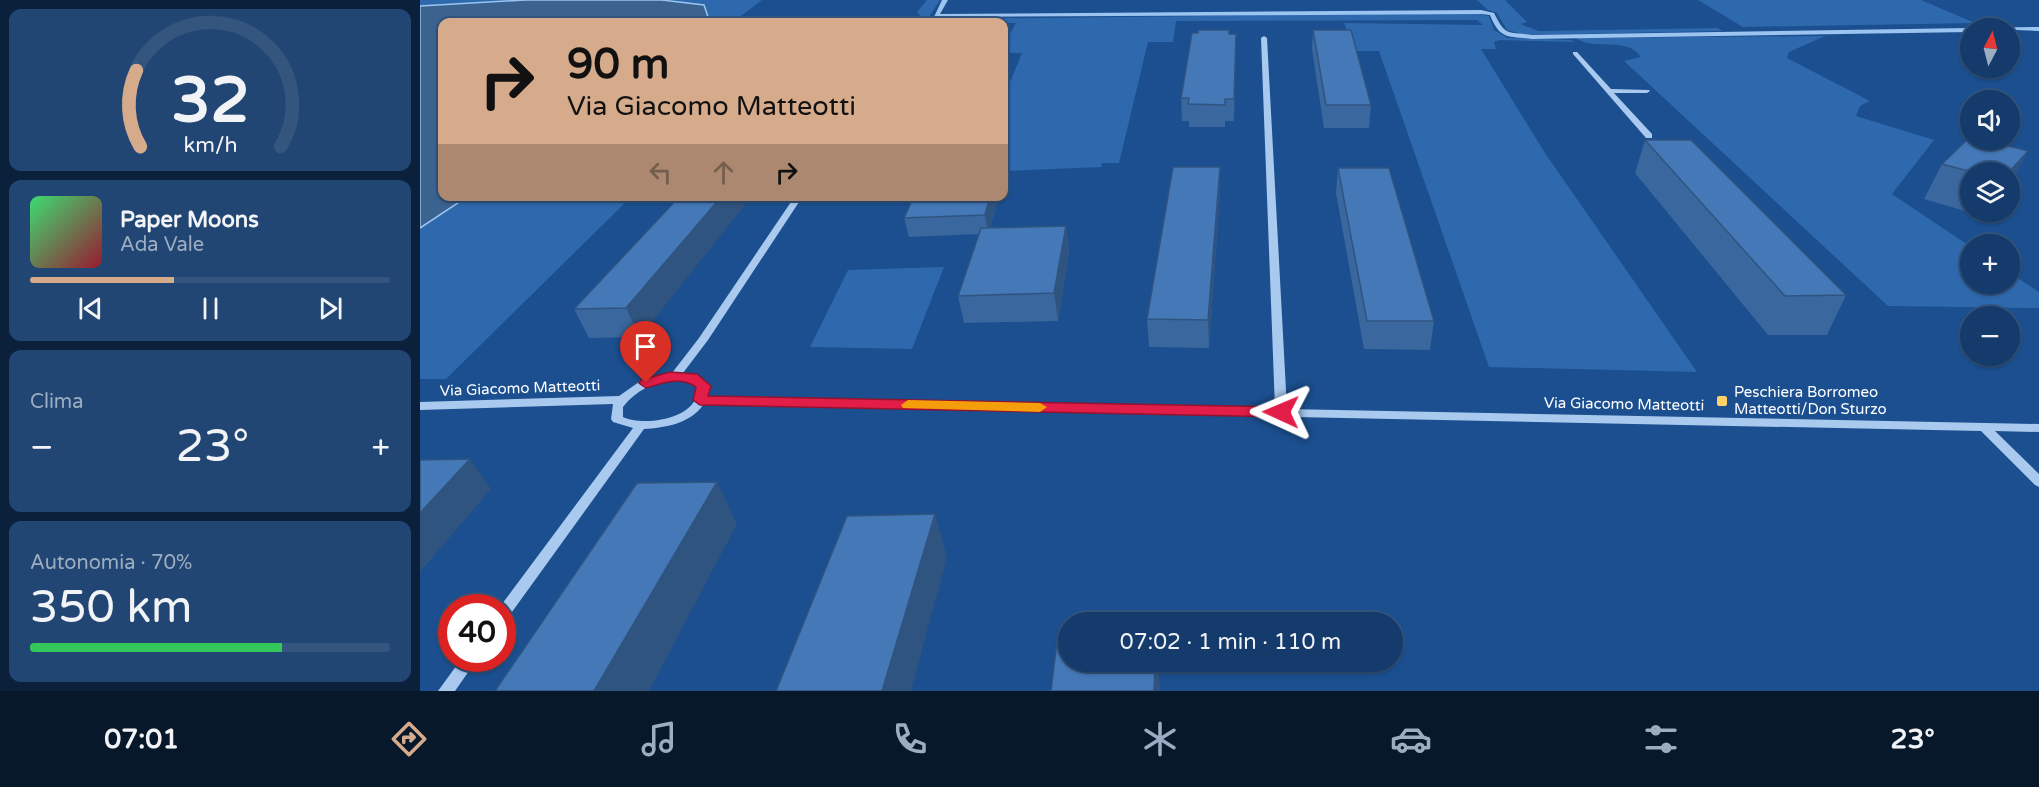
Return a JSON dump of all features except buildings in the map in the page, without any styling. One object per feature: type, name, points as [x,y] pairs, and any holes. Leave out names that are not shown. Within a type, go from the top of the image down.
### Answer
[{"type":"street","points":[[1264,39],[1281,412]]},
{"type":"street","points":[[1575,53],[1649,136]]},
{"type":"street","points":[[1609,91],[1647,91]]},
{"type":"street","points":[[675,376],[703,340],[797,201]]},
{"type":"street","points":[[516,596],[640,427],[674,420],[690,411],[700,400],[704,389],[701,382],[692,377],[675,376]]},
{"type":"street","name":"Via Giacomo Matteotti","points":[[640,427],[627,426],[617,419],[616,411],[622,400],[649,382],[675,376]]},
{"type":"street","name":"Via Giacomo Matteotti","points":[[420,406],[622,400]]},
{"type":"street","name":"Via Giacomo Matteotti","points":[[700,400],[2039,428]]},
{"type":"street","points":[[1983,426],[2039,482]]},
{"type":"street","points":[[447,691],[461,672]]},
{"type":"shaded area","points":[[420,0],[762,0],[738,18],[438,18],[438,201],[627,201],[446,379],[420,379]]},
{"type":"shaded area","points":[[525,0],[662,0],[704,5],[708,18],[438,18],[438,201],[461,201],[420,228],[420,6]]},
{"type":"shaded area","points":[[927,0],[940,0],[929,17],[934,18],[922,18],[917,12]]},
{"type":"shaded area","points":[[1477,0],[1505,0],[1527,22],[1520,24],[1539,31],[1717,28],[1723,31],[1526,35],[1507,30],[1497,13],[1488,10]]},
{"type":"shaded area","points":[[1698,0],[1921,0],[1963,18],[1960,18],[1960,23],[1743,27]]},
{"type":"shaded area","points":[[1473,13],[1489,16],[1494,30],[1508,38],[1575,42],[1500,40],[1494,42],[1496,49],[1481,49],[1545,153],[1697,372],[1489,367],[1379,51],[1355,51],[1344,23],[1483,25],[1477,20],[1176,21],[1173,42],[1148,42],[1119,163],[1102,163],[1101,167],[1008,171],[1008,87],[1022,53],[1008,53],[1008,38],[1016,23],[1008,23],[1008,18]]},
{"type":"shaded area","points":[[1825,36],[1789,52],[1787,58],[1870,101],[1860,106],[1856,116],[1934,140],[1892,194],[1960,240],[1960,294],[2020,294],[2020,280],[2039,292],[2039,308],[1888,306],[1624,61],[1641,57],[1635,50],[1619,45],[1592,44],[1576,38]]},
{"type":"shaded area","points":[[944,267],[912,349],[810,347],[848,270]]},
{"type":"waterway","points":[[945,0],[936,16],[1481,12],[1492,14],[1498,28],[1504,33],[1532,37],[2039,29]]},
{"type":"slow traffic","points":[[908,405],[1040,407]]},
{"type":"place","name":"Peschiera Borromeo Matteotti/Don Sturzo","points":[[1722,401]]},
{"type":"route","points":[[646,383],[670,376],[692,377],[704,386],[700,400],[1281,412]]}]
